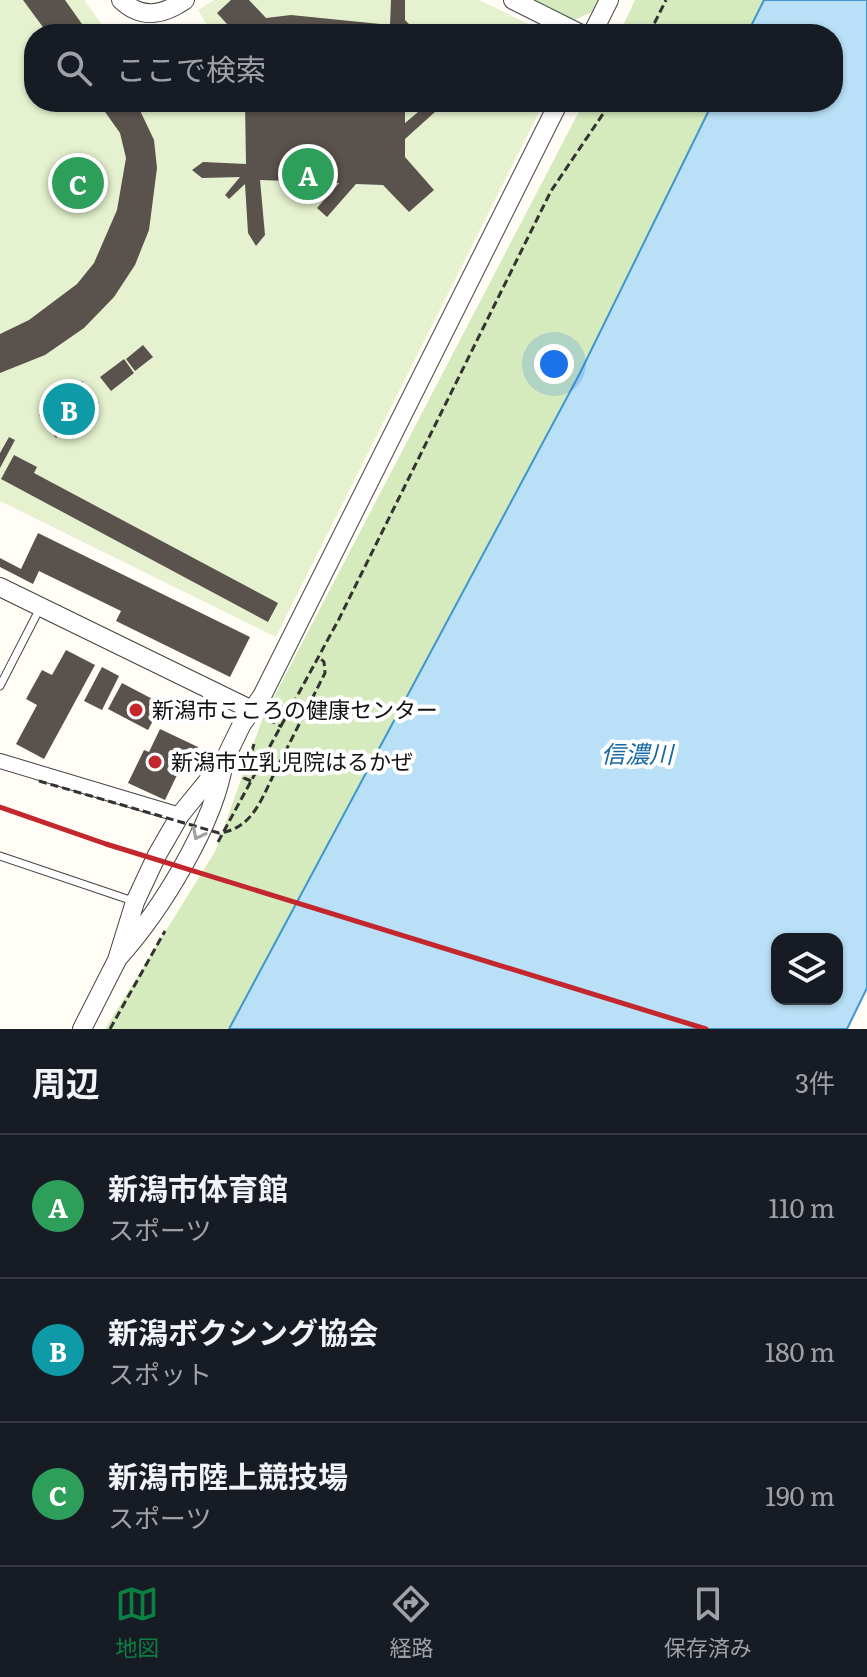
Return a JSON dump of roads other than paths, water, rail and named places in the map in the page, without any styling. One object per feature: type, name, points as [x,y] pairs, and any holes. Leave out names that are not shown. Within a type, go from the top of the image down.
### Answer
[{"type":"street","points":[[121,0],[135,10],[152,15],[185,0]]},
{"type":"street","points":[[513,0],[561,24]]},
{"type":"street","points":[[597,24],[609,0]]},
{"type":"street","points":[[82,1029],[117,960],[135,902],[180,815],[257,718],[262,696],[554,112]]},
{"type":"street","points":[[0,587],[257,718]]},
{"type":"street","points":[[0,761],[180,815]]},
{"type":"street","points":[[117,960],[140,934],[170,887],[220,788],[224,761]]},
{"type":"lane","points":[[0,686],[41,606]]},
{"type":"lane","points":[[0,856],[135,902]]},
{"type":"water","name":"信濃川","points":[[764,0],[867,0],[867,988],[847,1029],[229,1029],[579,375],[708,112],[843,112],[843,24],[752,24]]},
{"type":"railway","points":[[0,807],[106,844],[706,1029]]},
{"type":"place","name":"新潟市体育館","points":[[308,174]]},
{"type":"place","name":"新潟市陸上競技場","points":[[78,183]]},
{"type":"place","name":"新潟ボクシング協会","points":[[69,409]]},
{"type":"place","name":"新潟市こころの健康センター","points":[[136,710]]},
{"type":"place","name":"新潟市立乳児院はるかぜ","points":[[155,762]]}]
